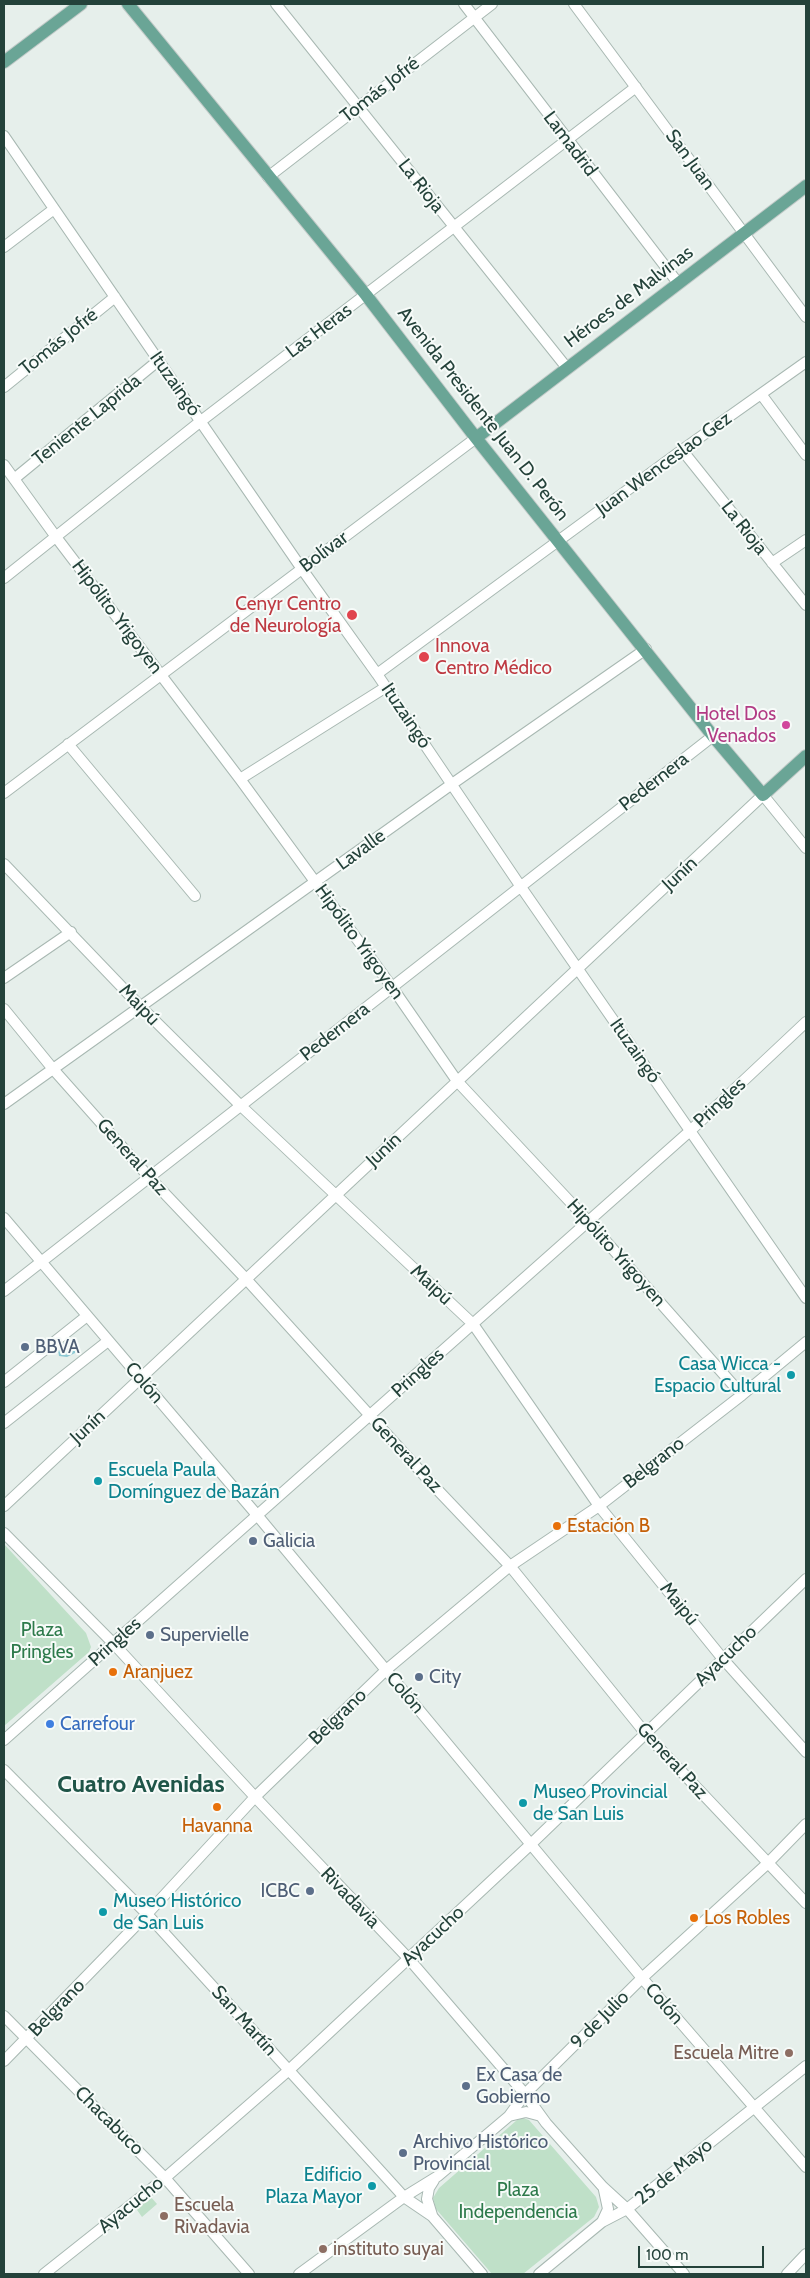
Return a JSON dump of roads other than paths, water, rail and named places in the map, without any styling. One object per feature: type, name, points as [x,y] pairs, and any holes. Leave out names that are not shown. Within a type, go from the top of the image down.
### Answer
[{"type":"main road","points":[[4,62],[81,4]]},
{"type":"main road","name":"Avenida Presidente Juan D. Perón","points":[[128,4],[366,295],[476,438],[646,649],[713,736],[763,795]]},
{"type":"main road","name":"Héroes de Malvinas","points":[[476,438],[806,186]]},
{"type":"main road","points":[[763,795],[806,756]]},
{"type":"street","name":"La Rioja","points":[[276,4],[567,368]]},
{"type":"street","name":"Lamadrid","points":[[464,4],[678,283]]},
{"type":"street","name":"Tomás Jofré","points":[[268,176],[492,4]]},
{"type":"street","name":"San Juan","points":[[574,4],[806,316]]},
{"type":"street","name":"Las Heras","points":[[4,578],[201,421],[636,88]]},
{"type":"street","name":"Ituzaingó","points":[[4,136],[806,1298]]},
{"type":"street","points":[[4,247],[54,209]]},
{"type":"street","name":"Tomás Jofré","points":[[4,387],[115,297]]},
{"type":"street","name":"Teniente Laprida","points":[[14,478],[159,360]]},
{"type":"street","name":"Juan Wenceslao Gez","points":[[377,674],[558,540],[806,362]]},
{"type":"street","points":[[761,394],[806,455]]},
{"type":"street","name":"Bolívar","points":[[4,793],[476,438]]},
{"type":"street","name":"La Rioja","points":[[682,450],[806,606]]},
{"type":"street","name":"Hipólito Yrigoyen","points":[[4,465],[56,537],[240,779],[392,987],[457,1081],[588,1221],[742,1395]]},
{"type":"street","points":[[772,564],[806,540]]},
{"type":"street","name":"Lavalle","points":[[4,1104],[316,883],[452,784],[646,649]]},
{"type":"street","points":[[240,779],[386,687]]},
{"type":"street","name":"Pedernera","points":[[4,1291],[713,736]]},
{"type":"street","points":[[68,744],[195,896]]},
{"type":"street","name":"Avenida Presidente Juan D. Perón","points":[[763,795],[806,848]]},
{"type":"street","name":"Junín","points":[[4,1506],[763,795]]},
{"type":"street","name":"Maipú","points":[[4,864],[141,1007],[240,1106],[473,1324],[599,1506],[723,1659],[806,1752]]},
{"type":"street","points":[[4,978],[71,932]]},
{"type":"street","name":"General Paz","points":[[4,1009],[52,1069],[149,1178],[247,1280],[370,1417],[510,1566],[646,1734],[806,1904]]},
{"type":"street","name":"Pringles","points":[[4,1740],[690,1131],[806,1022]]},
{"type":"street","name":"Colón","points":[[4,1218],[40,1263],[257,1515],[642,1978],[806,2167]]},
{"type":"street","points":[[4,1382],[87,1316]]},
{"type":"street","points":[[4,1423],[108,1341]]},
{"type":"street","name":"Belgrano","points":[[4,2061],[147,1914],[255,1798],[386,1670],[510,1566],[599,1506],[742,1395],[806,1342]]},
{"type":"street","name":"Rivadavia","points":[[4,1533],[113,1643],[255,1798],[409,1959],[525,2094],[541,2116],[603,2187],[627,2210],[684,2274]]},
{"type":"street","name":"Ayacucho","points":[[44,2274],[165,2178],[289,2070],[646,1734],[806,1579]]},
{"type":"street","name":"San Martín","points":[[4,1770],[147,1914],[404,2197],[432,2216],[482,2274]]},
{"type":"street","name":"9 de Julio","points":[[299,2274],[404,2197],[438,2176],[509,2116],[525,2094],[642,1978],[767,1864],[806,1824]]},
{"type":"street","name":"Chacabuco","points":[[4,2016],[165,2178],[249,2274]]},
{"type":"street","name":"25 de Mayo","points":[[539,2274],[602,2222],[627,2210],[806,2066]]},
{"type":"street","points":[[509,2116],[526,2112],[541,2116]]},
{"type":"street","name":"9 de Julio","points":[[432,2216],[428,2207],[428,2193],[432,2183],[438,2176]]},
{"type":"street","points":[[602,2222],[607,2213],[608,2204],[603,2187]]},
{"type":"street","points":[[787,2274],[806,2254]]},
{"type":"water","points":[[67,1340],[74,1340],[78,1344],[75,1353],[67,1357],[59,1356],[58,1350],[62,1344]]},
{"type":"place","name":"Cenyr Centro de Neurología","points":[[352,615]]},
{"type":"place","name":"Innova Centro Médico","points":[[424,657]]},
{"type":"place","name":"Hotel Dos Venados","points":[[786,725]]},
{"type":"place","name":"BBVA","points":[[25,1347]]},
{"type":"place","name":"Casa Wicca - Espacio Cultural","points":[[791,1375]]},
{"type":"place","name":"Escuela Paula Domínguez de Bazán","points":[[98,1481]]},
{"type":"place","name":"Estación B","points":[[557,1526]]},
{"type":"place","name":"Galicia","points":[[253,1541]]},
{"type":"place","name":"Supervielle","points":[[150,1635]]},
{"type":"place","name":"Aranjuez","points":[[113,1672]]},
{"type":"place","name":"City","points":[[419,1677]]},
{"type":"place","name":"Carrefour","points":[[50,1724]]},
{"type":"place","name":"Museo Provincial de San Luis","points":[[523,1803]]},
{"type":"place","name":"Havanna","points":[[217,1807]]},
{"type":"place","name":"ICBC","points":[[310,1891]]},
{"type":"place","name":"Museo Histórico de San Luis","points":[[103,1912]]},
{"type":"place","name":"Los Robles","points":[[694,1918]]},
{"type":"place","name":"Escuela Mitre","points":[[789,2053]]},
{"type":"place","name":"Ex Casa de Gobierno","points":[[466,2086]]},
{"type":"place","name":"Archivo Histórico Provincial","points":[[403,2153]]},
{"type":"place","name":"Edificio Plaza Mayor","points":[[372,2186]]},
{"type":"place","name":"Escuela Rivadavia","points":[[164,2216]]},
{"type":"place","name":"instituto suyai","points":[[323,2249]]},
{"type":"district","name":"Cuatro Avenidas","points":[[141,1785]]},
{"type":"park label","name":"Plaza Pringles","points":[[42,1641]]},
{"type":"park label","name":"Plaza Independencia","points":[[518,2201]]}]
